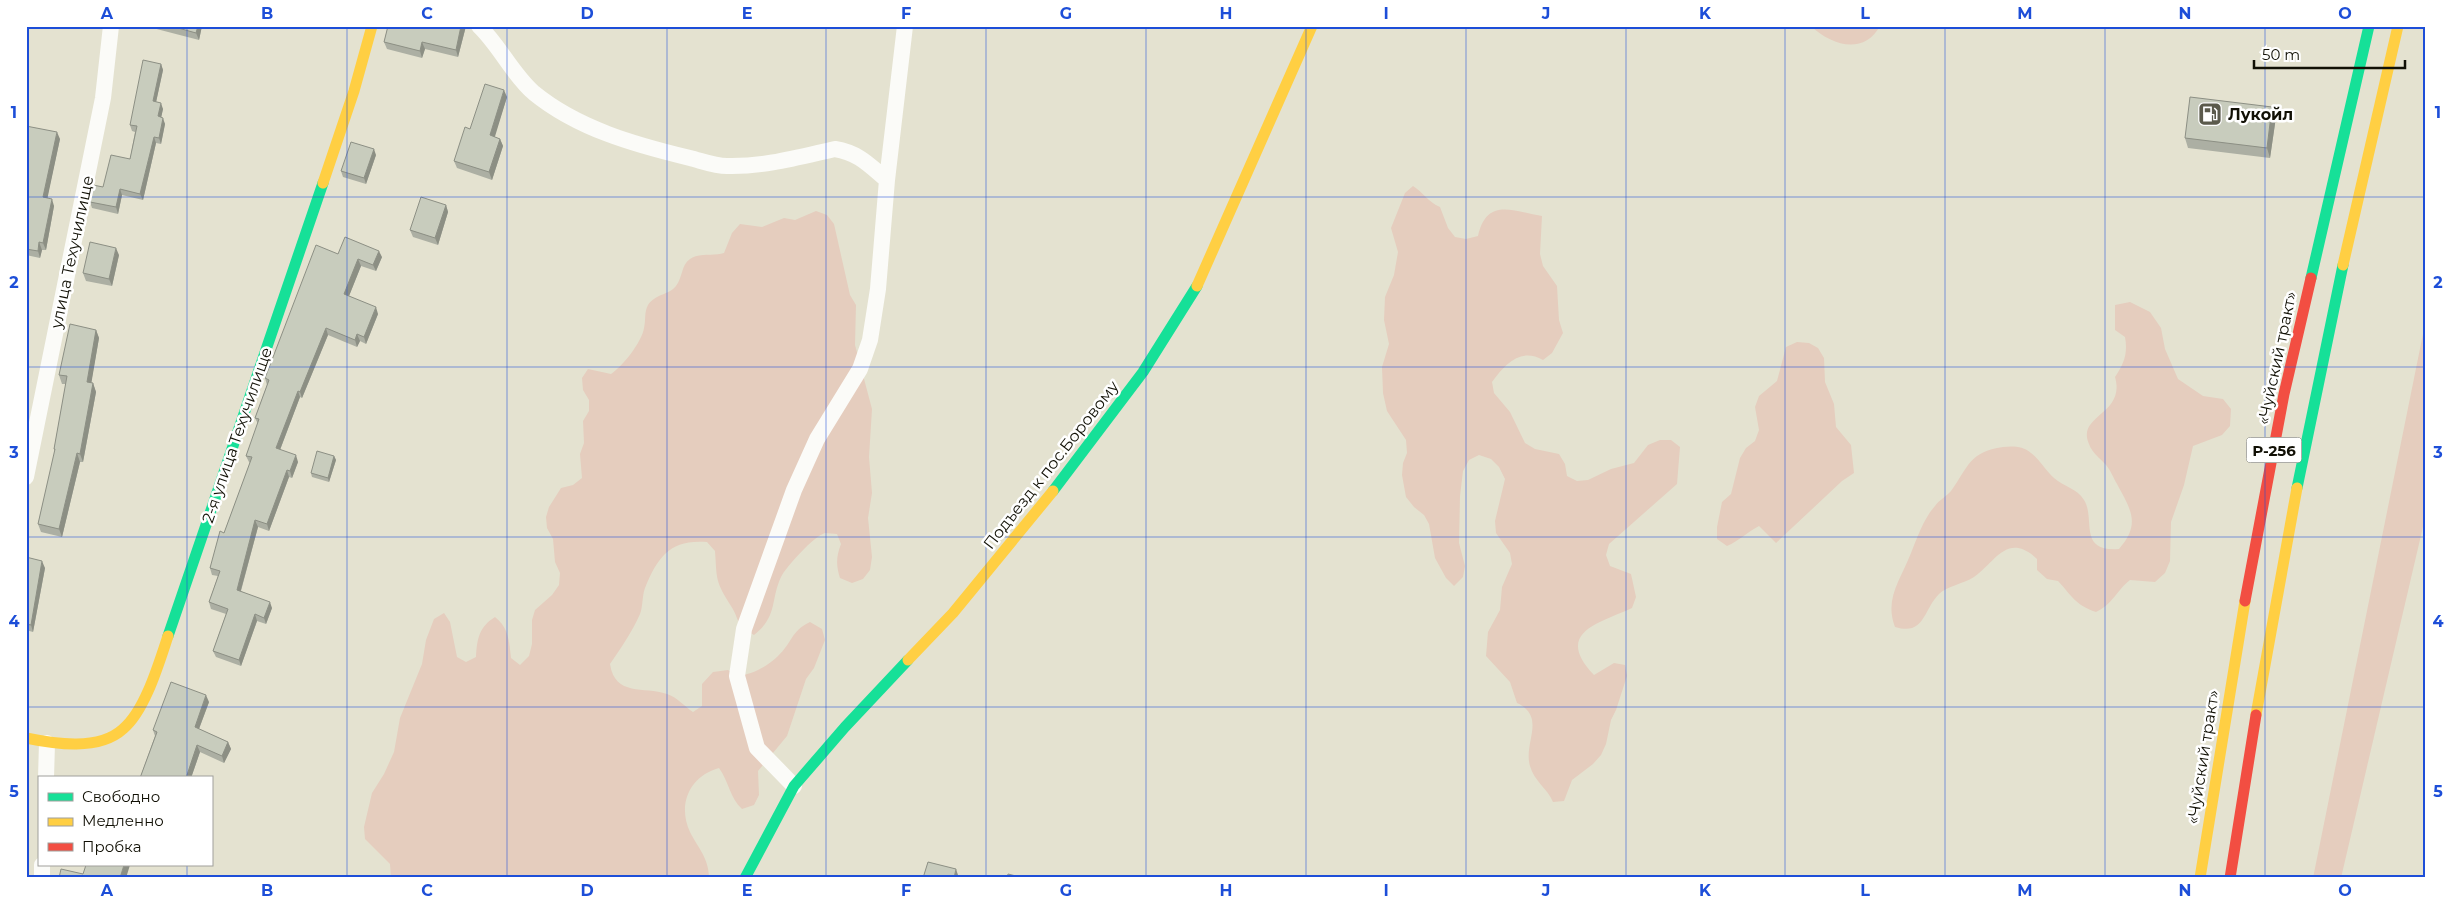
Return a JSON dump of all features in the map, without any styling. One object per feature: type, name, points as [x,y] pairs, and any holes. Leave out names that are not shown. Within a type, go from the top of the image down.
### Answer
[{"type":"main road","name":"2-я улица Техучилище","points":[[47,743],[110,738],[125,728],[142,702],[182,594],[332,156],[354,91],[372,26]]},
{"type":"main road","name":"Подъезд к пос.Боровому","points":[[745,878],[794,786],[845,727],[953,613],[1001,557],[1142,372],[1198,285],[1312,26]]},
{"type":"main road","name":"«Чуйский тракт»","points":[[2200,878],[2245,603],[2284,394],[2369,26]]},
{"type":"main road","name":"Р-256","points":[[2230,878],[2272,622],[2314,400],[2398,26]]},
{"type":"main road","points":[[26,738],[47,743]]},
{"type":"street","name":"улица Техучилище","points":[[26,477],[104,98],[111,26]]},
{"type":"street","points":[[479,26],[493,40],[518,77],[533,92],[557,110],[584,125],[669,153],[724,166],[759,166],[835,150],[844,151],[859,156],[887,180]]},
{"type":"street","points":[[794,786],[757,748],[737,676],[744,629],[794,490],[817,439],[860,369],[870,340],[878,289],[887,180],[905,26]]},
{"type":"street","points":[[46,776],[47,743]]},
{"type":"shaded area","points":[[1811,26],[1880,26],[1865,41],[1857,44],[1847,44],[1828,39]]},
{"type":"shaded area","points":[[1413,186],[1432,203],[1440,207],[1448,228],[1455,237],[1466,239],[1478,236],[1482,224],[1494,211],[1511,210],[1542,216],[1540,254],[1543,266],[1557,286],[1559,320],[1563,333],[1552,353],[1543,360],[1528,355],[1514,359],[1502,369],[1492,382],[1494,393],[1510,412],[1525,443],[1535,449],[1559,454],[1565,464],[1567,476],[1577,481],[1588,480],[1611,469],[1634,463],[1648,445],[1660,440],[1671,440],[1680,447],[1677,484],[1609,544],[1606,555],[1610,566],[1631,574],[1636,597],[1632,608],[1595,624],[1586,631],[1580,639],[1578,648],[1583,660],[1594,675],[1614,663],[1625,665],[1627,676],[1601,755],[1593,764],[1572,780],[1564,801],[1553,802],[1532,771],[1529,757],[1532,731],[1531,716],[1526,709],[1517,703],[1510,682],[1486,656],[1488,632],[1500,610],[1502,587],[1512,564],[1510,553],[1496,533],[1495,521],[1505,479],[1499,467],[1491,459],[1479,455],[1469,460],[1463,471],[1460,496],[1459,543],[1465,566],[1463,577],[1454,586],[1446,578],[1435,558],[1429,524],[1424,515],[1406,497],[1402,475],[1403,463],[1407,453],[1406,440],[1387,411],[1383,393],[1382,367],[1389,344],[1384,320],[1385,297],[1394,275],[1398,252],[1391,228],[1405,193]]},
{"type":"shaded area","points":[[816,211],[827,215],[834,224],[850,295],[856,305],[855,345],[872,409],[869,457],[872,493],[868,518],[872,557],[870,570],[863,579],[852,583],[840,578],[837,561],[841,544],[837,534],[825,533],[820,535],[794,559],[784,572],[770,615],[762,628],[754,635],[741,625],[719,585],[715,551],[707,542],[684,543],[667,552],[655,567],[643,594],[640,614],[630,634],[610,664],[613,674],[624,686],[671,695],[693,712],[702,706],[702,684],[713,672],[728,670],[737,676],[754,672],[778,656],[795,633],[810,622],[822,629],[825,640],[814,668],[806,679],[787,736],[758,771],[759,795],[754,805],[742,809],[738,805],[719,768],[700,777],[689,792],[685,811],[686,822],[705,859],[709,878],[391,878],[390,864],[365,839],[364,827],[372,793],[384,774],[394,752],[400,718],[422,664],[426,640],[434,619],[444,613],[450,622],[457,657],[466,662],[476,657],[477,645],[482,629],[495,617],[506,630],[511,658],[520,665],[529,656],[532,644],[532,620],[535,610],[552,595],[559,585],[560,573],[555,562],[553,539],[547,528],[546,517],[549,507],[561,488],[573,485],[582,478],[580,454],[584,443],[583,421],[589,411],[589,400],[583,390],[582,378],[588,369],[611,374],[621,366],[640,340],[645,325],[648,305],[651,301],[676,286],[685,264],[690,259],[697,256],[724,253],[732,233],[740,224],[762,227],[784,218],[795,220]]},
{"type":"shaded area","points":[[2130,302],[2150,312],[2161,328],[2165,349],[2178,379],[2203,396],[2223,399],[2231,409],[2230,426],[2222,435],[2193,446],[2184,485],[2171,522],[2170,561],[2165,573],[2155,582],[2130,580],[2102,609],[2096,612],[2078,603],[2058,581],[2047,579],[2037,570],[2037,559],[2027,551],[2017,548],[2009,549],[2002,552],[1974,577],[1939,594],[1918,625],[1905,629],[1895,627],[1891,607],[1895,589],[1924,522],[1937,504],[1951,491],[1966,467],[1983,452],[2003,447],[2021,448],[2028,451],[2054,478],[2074,490],[2084,500],[2089,516],[2090,533],[2098,545],[2106,549],[2119,549],[2126,540],[2132,524],[2130,509],[2106,465],[2090,447],[2087,434],[2094,420],[2114,399],[2117,390],[2115,377],[2123,363],[2126,348],[2125,337],[2115,330],[2115,305]]},
{"type":"shaded area","points":[[2426,319],[2426,514],[2341,878],[2313,878]]},
{"type":"shaded area","points":[[1797,342],[1809,343],[1818,348],[1824,358],[1825,382],[1834,404],[1836,427],[1851,445],[1854,473],[1842,481],[1776,543],[1759,526],[1727,546],[1717,539],[1717,527],[1722,502],[1731,494],[1740,458],[1746,448],[1755,441],[1759,430],[1755,407],[1759,396],[1777,381],[1786,347]]},
{"type":"building","points":[[171,26],[198,26],[196,33]]},
{"type":"building","points":[[388,26],[461,26],[456,50],[422,42],[420,51],[384,42]]},
{"type":"building","points":[[143,60],[161,64],[153,101],[161,103],[158,116],[163,118],[159,138],[154,137],[140,194],[120,189],[116,207],[90,202],[93,185],[103,187],[111,155],[130,159],[137,126],[130,125]]},
{"type":"building","points":[[485,84],[504,90],[490,135],[500,139],[489,172],[454,161],[465,127],[470,129]]},
{"type":"building","points":[[2190,97],[2272,107],[2267,148],[2185,138]]},
{"type":"building","points":[[26,126],[57,132],[43,197],[52,199],[43,243],[39,242],[38,251],[26,249]]},
{"type":"building","points":[[351,142],[374,149],[364,178],[341,171]]},
{"type":"building","points":[[421,197],[446,205],[435,238],[410,230]]},
{"type":"building","points":[[345,237],[379,251],[373,265],[358,259],[344,294],[376,307],[364,337],[357,334],[355,340],[326,328],[300,392],[298,391],[276,448],[296,455],[290,471],[287,470],[267,524],[255,520],[237,590],[270,602],[264,618],[255,614],[239,660],[213,651],[228,609],[209,602],[220,571],[210,568],[220,531],[224,533],[252,457],[246,456],[259,419],[255,418],[269,380],[265,378],[316,245],[338,254]]},
{"type":"building","points":[[90,242],[116,248],[109,279],[83,273]]},
{"type":"building","points":[[70,324],[96,330],[87,382],[93,383],[80,454],[77,453],[59,529],[38,524],[55,449],[67,376],[59,375]]},
{"type":"building","points":[[317,451],[334,456],[328,478],[311,473]]},
{"type":"building","points":[[26,557],[42,561],[31,625],[26,624]]},
{"type":"building","points":[[171,682],[206,695],[195,727],[228,742],[222,756],[197,745],[187,776],[141,776],[157,732],[153,730]]},
{"type":"building","points":[[928,862],[956,869],[954,878],[923,878]]},
{"type":"building","points":[[86,866],[124,866],[120,878],[59,878],[61,869],[83,874]]},
{"type":"building","points":[[1008,874],[1024,878],[1007,878]]},
{"type":"traffic: fast","points":[[2311,278],[2369,26]]},
{"type":"traffic: fast","points":[[168,636],[323,183]]},
{"type":"traffic: fast","points":[[2297,488],[2343,265]]},
{"type":"traffic: fast","points":[[1053,491],[1143,372],[1197,286]]},
{"type":"traffic: fast","points":[[745,878],[794,786],[845,727],[908,660]]},
{"type":"traffic: slow","points":[[323,183],[354,91],[372,26]]},
{"type":"traffic: slow","points":[[1197,286],[1312,26]]},
{"type":"traffic: slow","points":[[2343,265],[2398,26]]},
{"type":"traffic: slow","points":[[2256,715],[2297,488]]},
{"type":"traffic: slow","points":[[908,660],[953,613],[1053,491]]},
{"type":"traffic: slow","points":[[2200,878],[2245,601]]},
{"type":"traffic: slow","points":[[26,738],[63,744],[89,743],[102,741],[123,729],[131,721],[145,699],[168,636]]},
{"type":"traffic: jam","points":[[2245,601],[2284,394],[2311,278]]},
{"type":"traffic: jam","points":[[2230,878],[2256,715]]},
{"type":"place","name":"Лукойл","points":[[2210,114]]}]
